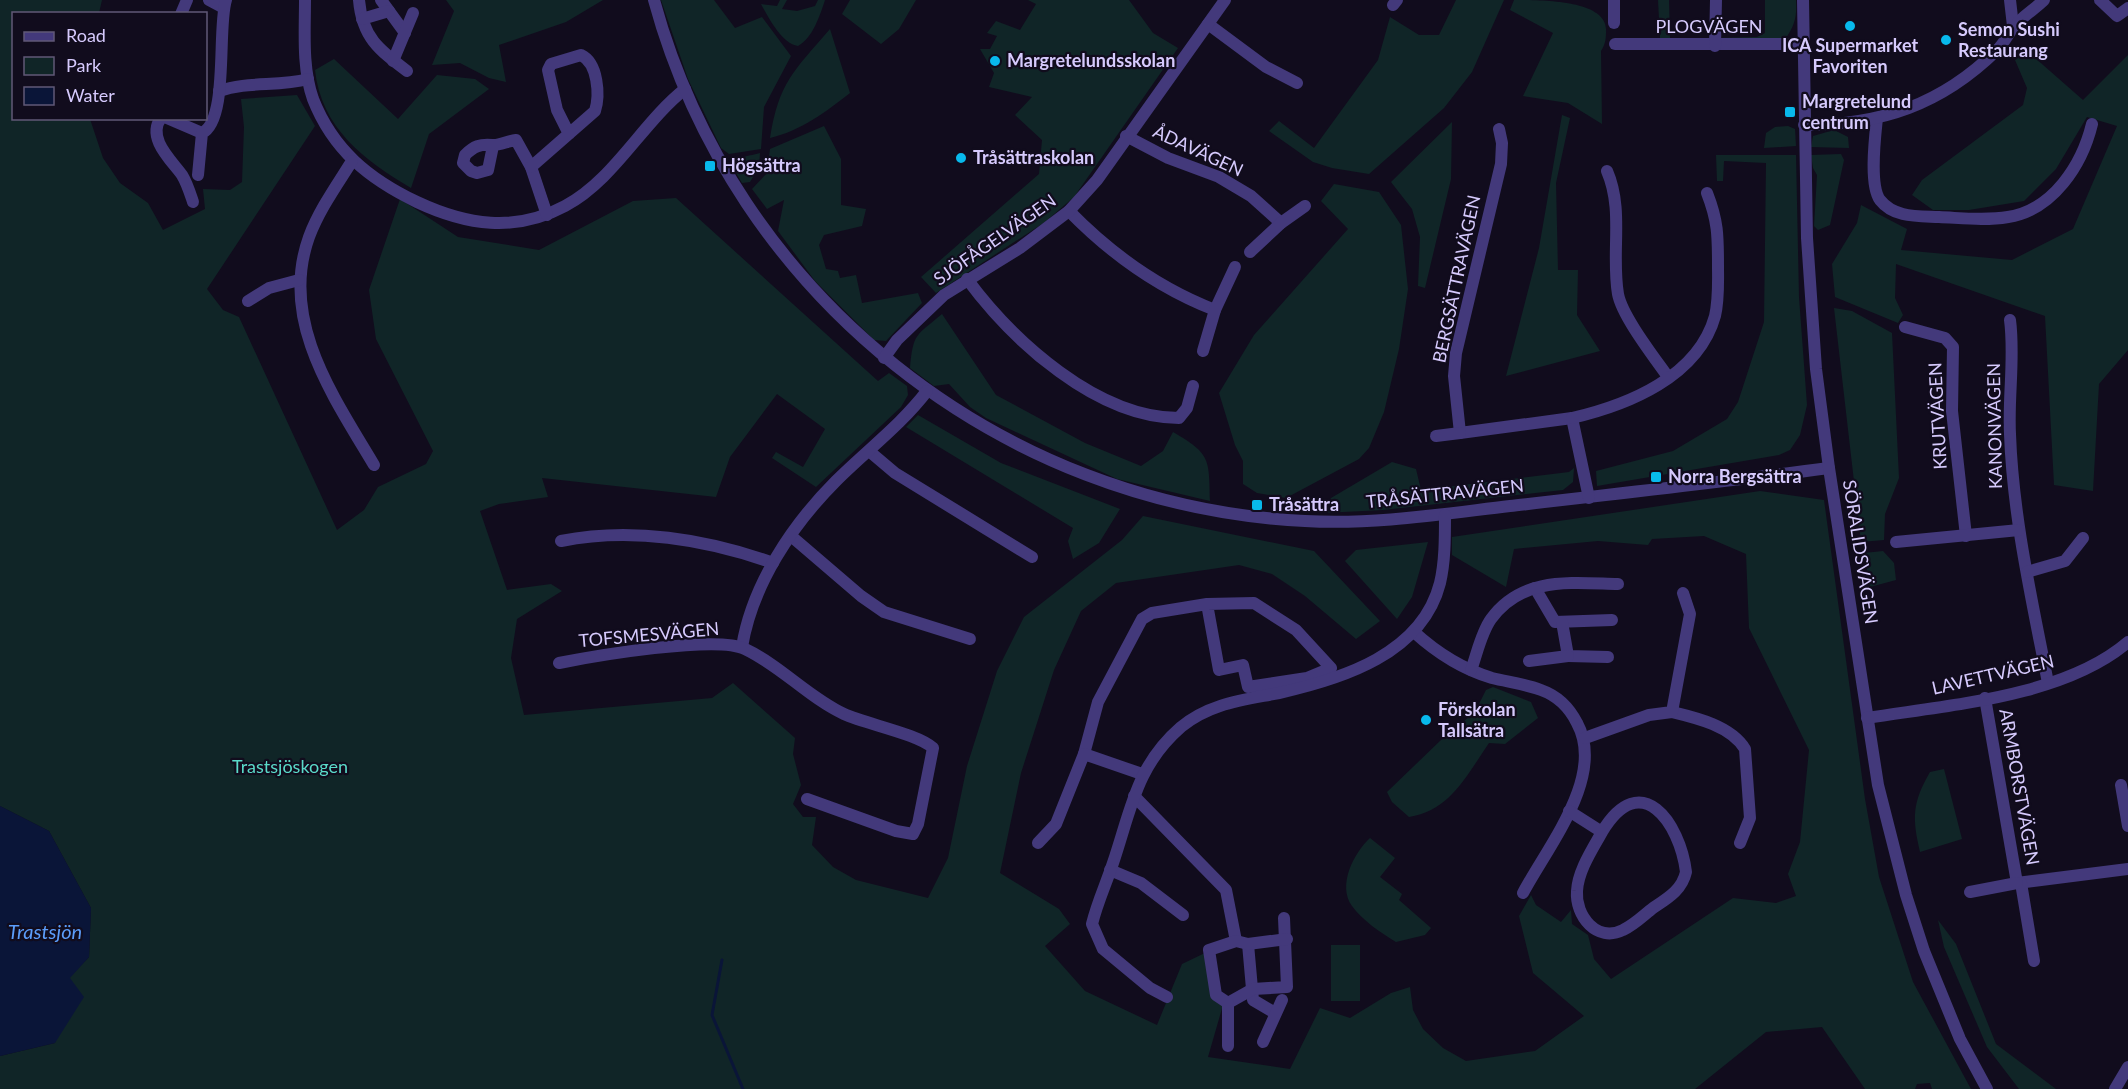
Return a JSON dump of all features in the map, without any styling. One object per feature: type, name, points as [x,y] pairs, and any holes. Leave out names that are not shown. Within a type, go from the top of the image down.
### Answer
[{"type":"street","points":[[198,175],[202,133],[212,124],[219,91],[225,4],[208,0]]},
{"type":"street","points":[[305,0],[308,79],[321,117],[331,135],[352,161],[387,187],[459,219],[507,224],[548,215],[590,190],[665,105],[685,89]]},
{"type":"street","points":[[359,0],[362,19],[371,40],[407,71]]},
{"type":"street","points":[[381,0],[405,33]]},
{"type":"street","name":"TRÅSÄTTRAVÄGEN","points":[[654,0],[685,89],[719,159],[760,223],[820,296],[884,358],[927,391],[1008,440],[1092,478],[1171,501],[1230,513],[1304,521],[1388,520],[1828,468]]},
{"type":"street","name":"SJÖFÅGELVÄGEN","points":[[884,358],[897,340],[944,295],[1020,248],[1069,211],[1097,180],[1126,136],[1225,0]]},
{"type":"street","points":[[1614,0],[1614,22]]},
{"type":"street","points":[[1715,46],[1716,0]]},
{"type":"street","name":"SÖRALIDSVÄGEN","points":[[1803,0],[1809,291],[1828,468],[1878,785],[1906,895],[1939,989],[1960,1039],[1987,1089]]},
{"type":"street","points":[[2010,0],[2013,26]]},
{"type":"street","points":[[1804,125],[1845,123],[1877,118],[1916,107],[1946,90],[1997,50],[2013,26],[2044,0]]},
{"type":"street","points":[[2100,0],[2117,16],[2128,8]]},
{"type":"street","points":[[362,19],[389,11]]},
{"type":"street","points":[[393,61],[413,14]]},
{"type":"street","points":[[1208,24],[1266,67],[1297,83]]},
{"type":"street","name":"PLOGVÄGEN","points":[[1615,44],[1715,46],[1803,44]]},
{"type":"street","points":[[531,167],[589,117],[597,104],[597,83],[588,58],[581,55],[551,64],[548,70],[558,110],[568,134]]},
{"type":"street","points":[[219,91],[246,84],[282,84],[308,79]]},
{"type":"street","points":[[1877,118],[1875,191],[1879,199],[1900,214],[1968,218],[2020,214],[2045,201],[2073,171],[2084,151],[2092,124]]},
{"type":"street","points":[[161,120],[157,134],[162,148],[186,182],[193,201]]},
{"type":"street","points":[[164,120],[202,133]]},
{"type":"street","name":"BERGSÄTTRAVÄGEN","points":[[1460,433],[1455,365],[1501,164],[1502,143],[1499,129]]},
{"type":"street","name":"ÅDAVÄGEN","points":[[1126,136],[1168,158],[1219,177],[1251,196],[1281,223]]},
{"type":"street","points":[[493,146],[516,140],[531,167],[548,215]]},
{"type":"street","points":[[352,161],[316,221],[303,258],[299,280],[304,322],[320,371],[374,465]]},
{"type":"street","points":[[1607,171],[1616,199],[1618,295],[1638,333],[1668,377]]},
{"type":"street","points":[[1436,436],[1572,418],[1627,401],[1684,366],[1710,332],[1716,313],[1719,289],[1718,220],[1707,193]]},
{"type":"street","points":[[1250,252],[1281,223],[1305,206]]},
{"type":"street","points":[[1069,211],[1135,269],[1172,292],[1215,310]]},
{"type":"street","points":[[1203,351],[1215,310],[1235,267]]},
{"type":"street","points":[[967,279],[1010,331],[1064,374],[1110,400],[1156,416],[1179,418],[1187,408],[1192,386]]},
{"type":"street","points":[[248,301],[269,288],[299,280]]},
{"type":"street","name":"KANONVÄGEN","points":[[2010,320],[2012,338],[2010,434],[2019,530],[2048,682]]},
{"type":"street","name":"KRUTVÄGEN","points":[[1905,327],[1945,338],[1953,347],[1952,411],[1966,536]]},
{"type":"street","points":[[807,799],[896,831],[913,834],[918,824],[933,748],[827,705],[772,663],[742,647],[750,620],[773,563],[791,536],[821,496],[916,405],[927,391]]},
{"type":"street","points":[[1572,418],[1589,498]]},
{"type":"street","points":[[869,451],[895,473],[1032,557]]},
{"type":"street","points":[[1167,997],[1150,988],[1098,941],[1092,924],[1142,774],[1161,747],[1180,729],[1209,710],[1241,699],[1292,690],[1335,678],[1380,658],[1414,632],[1432,605],[1440,583],[1444,515]]},
{"type":"street","points":[[1896,542],[2019,530]]},
{"type":"street","points":[[561,541],[600,534],[644,535],[704,544],[773,563]]},
{"type":"street","points":[[791,536],[861,596],[884,612],[970,639]]},
{"type":"street","points":[[2026,572],[2065,561],[2083,538]]},
{"type":"street","points":[[1470,670],[1491,620],[1519,592],[1560,583],[1618,584]]},
{"type":"street","points":[[1535,588],[1555,622],[1612,620]]},
{"type":"street","points":[[1672,712],[1690,614],[1683,593]]},
{"type":"street","points":[[1038,843],[1056,824],[1084,754],[1098,702],[1142,619],[1152,613],[1207,604],[1242,602],[1262,607],[1296,630],[1331,668],[1307,678],[1248,687],[1244,666],[1219,670],[1207,604]]},
{"type":"street","points":[[1562,622],[1568,656]]},
{"type":"street","points":[[1414,632],[1446,658],[1470,670],[1554,696],[1570,709],[1585,738],[1585,774],[1569,811],[1523,893]]},
{"type":"street","name":"TOFSMESVÄGEN","points":[[559,663],[648,649],[704,645],[742,647]]},
{"type":"street","name":"LAVETTVÄGEN","points":[[1867,718],[1984,698],[2048,682],[2086,668],[2126,649]]},
{"type":"street","points":[[1529,661],[1568,656],[1608,657]]},
{"type":"street","name":"ARMBORSTVÄGEN","points":[[1984,698],[2034,961]]},
{"type":"street","points":[[1585,738],[1649,715],[1672,712],[1726,731],[1745,749],[1748,760],[1750,818],[1740,843]]},
{"type":"street","points":[[1084,754],[1142,774]]},
{"type":"street","points":[[2121,785],[2128,826]]},
{"type":"street","points":[[1134,796],[1226,890],[1242,943],[1253,989],[1253,1000],[1275,1013]]},
{"type":"street","points":[[1634,801],[1648,804],[1657,810],[1669,826],[1686,872],[1679,889],[1625,930],[1612,933],[1599,932],[1590,926],[1582,918],[1578,906],[1577,892],[1581,875],[1602,832],[1624,804],[1634,801]]},
{"type":"street","points":[[1569,811],[1602,832]]},
{"type":"street","name":"ARMBORSTVÄGEN","points":[[1970,892],[2019,883],[2128,869]]},
{"type":"street","points":[[1110,870],[1141,883],[1183,915]]},
{"type":"street","points":[[1228,1003],[1253,989],[1287,987],[1287,939],[1284,918]]},
{"type":"street","points":[[1228,1003],[1216,995],[1209,950],[1242,943],[1287,939]]},
{"type":"street","points":[[1263,1042],[1282,1000]]},
{"type":"street","points":[[1228,1003],[1228,1046]]},
{"type":"street","points":[[2115,1089],[2128,1067]]},
{"type":"green space","name":"Trastsjöskogen","points":[[0,0],[102,0],[99,12],[12,12],[12,120],[90,120],[103,158],[120,183],[148,203],[163,230],[205,209],[203,189],[230,190],[242,182],[244,127],[241,99],[297,95],[315,126],[207,289],[223,310],[239,317],[337,530],[364,510],[378,487],[426,464],[433,451],[376,339],[369,290],[400,199],[458,237],[539,250],[633,201],[676,198],[878,381],[889,373],[907,386],[908,395],[901,407],[816,487],[772,458],[776,452],[803,467],[825,429],[777,394],[730,457],[716,497],[542,478],[548,497],[499,504],[480,511],[507,590],[551,584],[562,591],[517,619],[511,658],[524,715],[712,698],[733,683],[795,738],[793,754],[801,785],[793,804],[803,817],[816,817],[812,845],[833,867],[856,880],[928,898],[948,858],[967,766],[997,671],[1024,617],[1122,540],[1143,516],[1314,551],[1380,621],[1356,639],[1305,596],[1272,574],[1239,565],[1116,583],[1081,611],[1054,670],[1021,773],[1000,873],[1059,909],[1070,924],[1045,946],[1085,991],[1157,1025],[1182,964],[1207,952],[1223,1005],[1208,1057],[1290,1069],[1320,1008],[1350,1018],[1391,993],[1410,987],[1413,1010],[1423,1029],[1443,1048],[1466,1061],[1535,1051],[1584,1016],[1533,973],[1519,916],[1531,895],[1536,905],[1561,922],[1571,910],[1572,924],[1588,935],[1594,959],[1611,979],[1733,898],[1776,903],[1796,896],[1788,874],[1800,842],[1809,750],[1749,628],[1746,554],[1704,536],[1652,539],[1648,545],[1598,541],[1514,549],[1506,587],[1452,555],[1452,537],[1760,491],[1824,500],[1865,799],[1879,877],[1913,982],[1971,1089],[1932,1089],[1930,1083],[1917,1084],[1915,1089],[1865,1089],[1822,1027],[1766,1032],[1695,1089],[0,1089],[0,1056],[55,1043],[69,978],[89,957],[91,908],[49,831],[0,806]]},
{"type":"green space","points":[[446,0],[603,0],[566,22],[499,45],[506,82],[489,78],[460,63],[432,65],[454,11]]},
{"type":"green space","points":[[661,0],[714,0],[735,28],[762,17],[791,56],[764,107],[761,149],[729,154],[721,148],[688,79]]},
{"type":"green space","points":[[780,0],[787,0],[782,9],[797,11],[815,6],[818,0],[825,0],[812,32],[798,46],[781,35],[761,4],[777,6]]},
{"type":"green space","points":[[850,0],[916,0],[899,29],[881,44],[842,14]]},
{"type":"green space","points":[[1028,0],[1129,0],[1153,33],[1178,48],[1074,197],[1045,222],[936,293],[921,277],[1039,174],[1042,140],[1015,115],[1032,97],[989,87],[994,73],[980,49],[990,49],[997,36],[987,33],[996,21],[1020,30],[1036,4]]},
{"type":"green space","points":[[1456,0],[1504,0],[1472,72],[1444,108],[1369,174],[1332,168],[1313,162],[1269,131],[1279,121],[1314,148],[1378,60],[1390,17],[1419,35],[1439,35]]},
{"type":"green space","points":[[1514,0],[1540,0],[1570,4],[1595,12],[1603,19],[1606,32],[1605,43],[1601,51],[1602,124],[1568,103],[1523,96],[1553,33],[1510,10]]},
{"type":"green space","points":[[1658,0],[1669,0],[1670,38],[1660,38]]},
{"type":"green space","points":[[1765,0],[1796,0],[1795,21],[1785,39],[1717,38],[1757,37],[1765,33]]},
{"type":"green space","points":[[830,29],[850,93],[802,126],[770,138],[783,90],[798,67]]},
{"type":"green space","points":[[2026,50],[2083,100],[2128,55],[2128,350],[2099,384],[2093,491],[2054,485],[2045,316],[1896,264],[1895,298],[1903,315],[1898,323],[1835,297],[1832,264],[1857,223],[1861,205],[1907,229],[1901,250],[2012,260],[2073,229],[2117,126],[2087,117],[2056,169],[2024,201],[1969,210],[1933,210],[1912,195],[1922,180],[2023,105],[2027,88],[2015,60]]},
{"type":"green space","points":[[334,59],[398,119],[437,75],[475,79],[489,89],[429,134],[411,188],[362,154],[336,126],[319,91],[315,70]]},
{"type":"green space","points":[[1562,115],[1570,118],[1556,183],[1558,270],[1578,270],[1577,315],[1600,351],[1506,376],[1539,248]]},
{"type":"green space","points":[[1452,122],[1451,179],[1425,288],[1418,286],[1420,237],[1412,209],[1391,182]]},
{"type":"green space","points":[[824,126],[841,159],[841,205],[866,209],[862,226],[824,235],[819,245],[826,269],[838,271],[840,278],[856,275],[862,303],[918,293],[922,303],[886,341],[874,340],[815,281],[778,231],[784,200],[767,209],[752,189],[767,173],[770,149]]},
{"type":"green space","points":[[1788,126],[1795,129],[1796,146],[1764,148],[1766,133],[1775,127]]},
{"type":"green space","points":[[1834,130],[1848,137],[1849,148],[1811,147],[1813,136]]},
{"type":"green space","points":[[760,153],[759,167],[750,182],[742,183],[732,166],[740,158]]},
{"type":"green space","points":[[1841,154],[1844,160],[1830,225],[1818,230],[1814,226],[1817,175],[1813,168],[1811,155]]},
{"type":"green space","points":[[1716,155],[1796,155],[1799,297],[1807,405],[1800,435],[1790,450],[1779,455],[1597,486],[1596,471],[1673,451],[1727,419],[1738,402],[1764,322],[1766,163],[1724,161],[1723,181],[1717,181]]},
{"type":"green space","points":[[1334,184],[1379,192],[1401,225],[1408,289],[1399,349],[1384,412],[1369,448],[1359,459],[1286,498],[1257,493],[1243,484],[1243,461],[1235,445],[1219,393],[1254,335],[1348,229],[1321,201]]},
{"type":"green space","points":[[1834,308],[1852,311],[1892,333],[1899,478],[1885,514],[1884,540],[1861,542]]},
{"type":"green space","points":[[942,314],[996,395],[1085,443],[1141,466],[1163,451],[1173,432],[1195,446],[1201,452],[1208,467],[1210,501],[1117,479],[986,418],[970,407],[949,384],[934,386],[910,368],[911,357],[917,336]]},
{"type":"green space","points":[[918,415],[1001,463],[1120,509],[1099,543],[1073,559],[1068,541],[1073,528],[906,427]]},
{"type":"green space","points":[[1392,462],[1416,469],[1421,490],[1569,472],[1574,468],[1573,482],[1563,490],[1383,510],[1323,513],[1331,498]]},
{"type":"green space","points":[[1428,542],[1412,597],[1397,619],[1345,561],[1356,550]]},
{"type":"green space","points":[[1883,551],[1894,563],[1896,580],[1870,587],[1864,553]]},
{"type":"green space","points":[[1493,687],[1531,702],[1538,718],[1505,744],[1489,743],[1465,779],[1447,799],[1436,807],[1409,817],[1392,802],[1387,792],[1441,740],[1475,712],[1486,690]]},
{"type":"green space","points":[[1944,769],[1962,839],[1920,852],[1915,820],[1917,802],[1930,772]]},
{"type":"green space","points":[[1370,838],[1395,858],[1380,877],[1402,894],[1399,900],[1431,928],[1425,935],[1396,942],[1367,921],[1352,906],[1346,889],[1349,870],[1358,852]]},
{"type":"green space","points":[[1938,920],[1956,944],[1996,1044],[2056,1089],[2019,1089],[1987,1047],[1944,947]]},
{"type":"green space","points":[[1331,945],[1360,945],[1360,1001],[1331,1001]]},
{"type":"water","name":"Trastsjön","points":[[0,806],[49,831],[91,908],[89,957],[70,978],[84,997],[55,1043],[0,1056]]},
{"type":"waterway","points":[[722,960],[712,1015],[743,1089]]},
{"type":"place","name":"ICA Supermarket Favoriten","points":[[1850,26]]},
{"type":"place","name":"Semon Sushi Restaurang","points":[[1946,40]]},
{"type":"place","name":"Margretelundsskolan","points":[[995,61]]},
{"type":"place","name":"Margretelund centrum","points":[[1790,112]]},
{"type":"place","name":"Tråsättraskolan","points":[[961,158]]},
{"type":"place","name":"Högsättra","points":[[710,166]]},
{"type":"place","name":"Norra Bergsättra","points":[[1656,477]]},
{"type":"place","name":"Tråsättra","points":[[1257,505]]},
{"type":"place","name":"Förskolan Tallsätra","points":[[1426,720]]}]
